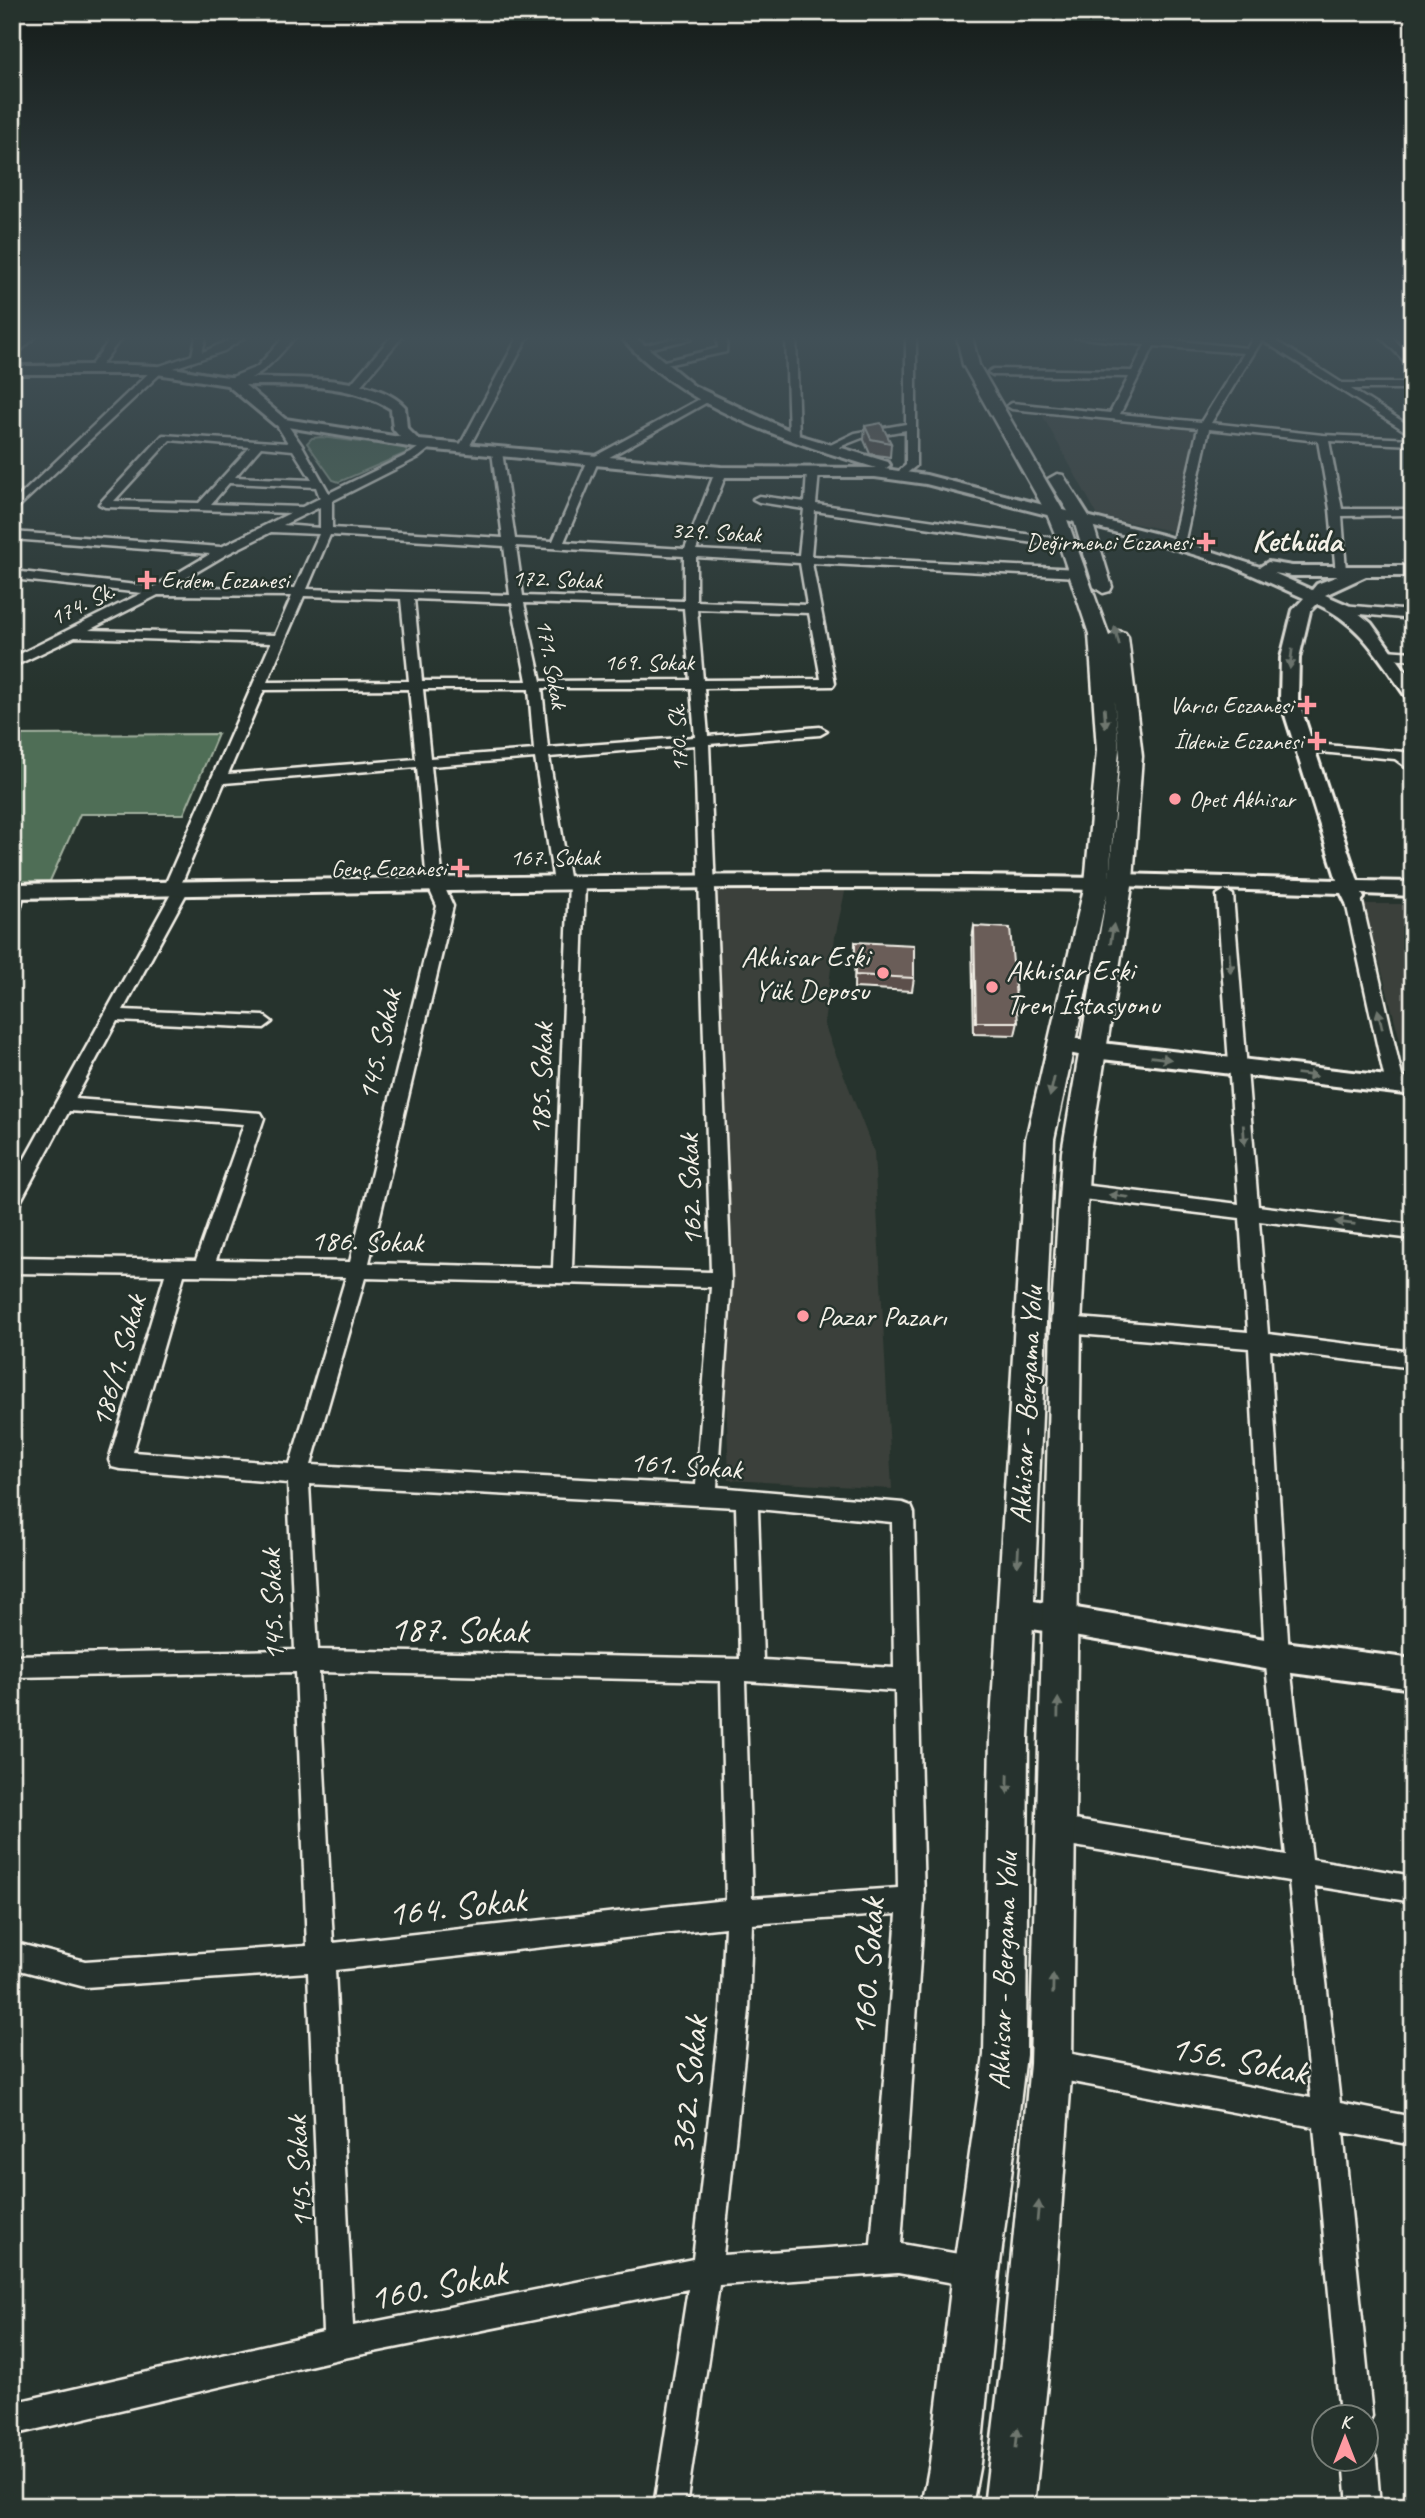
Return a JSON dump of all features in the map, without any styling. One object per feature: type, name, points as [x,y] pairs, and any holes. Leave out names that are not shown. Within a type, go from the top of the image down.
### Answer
[{"type":"main road","name":"Akhisar - Bergama Yolu","points":[[1023,455],[1071,538],[1099,634],[1108,750],[1113,884]]},
{"type":"main road","name":"Akhisar - Bergama Yolu","points":[[947,2506],[955,2463],[976,2272],[1005,2055],[1009,1738],[1040,1139],[1077,1047],[1113,884],[1131,757],[1119,641],[1034,455]]},
{"type":"main road","name":"Akhisar - Bergama Yolu","points":[[1009,2506],[1027,2347],[1051,2064],[1066,1325],[1076,1152],[1077,1047]]},
{"type":"street","points":[[12,510],[70,455]]},
{"type":"street","points":[[151,455],[104,504],[305,510]]},
{"type":"street","points":[[202,507],[249,455]]},
{"type":"street","points":[[12,1199],[66,1105],[177,887],[217,779],[326,531],[326,499],[302,455]]},
{"type":"street","name":"174. Sk.","points":[[12,663],[156,591],[223,551],[415,455]]},
{"type":"street","name":"171. Sokak","points":[[497,455],[517,599],[535,685],[542,755],[570,883]]},
{"type":"street","points":[[521,455],[720,472],[876,472],[926,480],[1071,538]]},
{"type":"street","points":[[557,546],[593,462],[606,455]]},
{"type":"street","points":[[851,455],[880,463],[899,476]]},
{"type":"street","points":[[899,476],[911,466],[911,455]]},
{"type":"street","points":[[1178,544],[1198,455]]},
{"type":"street","points":[[1326,455],[1336,513],[1340,571]]},
{"type":"street","name":"170. Sk.","points":[[708,883],[702,741],[690,604],[690,551],[720,472]]},
{"type":"street","name":"169. Sokak","points":[[257,686],[828,683],[805,559],[813,472]]},
{"type":"street","points":[[226,480],[320,484]]},
{"type":"street","points":[[760,499],[1071,538],[1178,544],[1238,563],[1342,609],[1380,615],[1413,615]]},
{"type":"street","points":[[1336,513],[1413,512]]},
{"type":"street","name":"329. Sokak","points":[[269,528],[509,544],[690,551],[951,567],[1071,538]]},
{"type":"street","points":[[12,535],[223,551]]},
{"type":"street","points":[[1238,563],[1292,571],[1413,571]]},
{"type":"street","points":[[1077,1047],[1404,1086],[1351,893],[1289,699],[1290,658],[1302,610],[1324,587],[1364,571]]},
{"type":"street","name":"172. Sokak","points":[[12,575],[156,591],[299,592],[814,608]]},
{"type":"street","name":"145. Sokak","points":[[339,2344],[298,1474],[358,1270],[445,906],[435,884],[407,595]]},
{"type":"street","points":[[1342,609],[1365,627],[1413,694]]},
{"type":"street","points":[[71,632],[278,639]]},
{"type":"street","points":[[1385,654],[1413,656]]},
{"type":"street","points":[[217,779],[820,732]]},
{"type":"street","points":[[1304,747],[1399,755],[1413,768]]},
{"type":"street","name":"167. Sokak","points":[[14,897],[177,887],[570,883],[1113,884]]},
{"type":"street","name":"185. Sokak","points":[[562,1277],[570,883]]},
{"type":"street","name":"162. Sokak","points":[[706,1495],[720,1280],[708,883]]},
{"type":"street","points":[[1113,884],[1351,893],[1413,899]]},
{"type":"street","points":[[1113,884],[1225,895],[1413,889]]},
{"type":"street","points":[[1225,895],[1259,1341],[1277,1656],[1327,2115],[1355,2402]]},
{"type":"street","points":[[111,1015],[264,1022]]},
{"type":"street","points":[[66,1105],[255,1118],[203,1269]]},
{"type":"street","points":[[1074,1191],[1413,1232]]},
{"type":"street","name":"186. Sokak","points":[[12,1265],[358,1270],[720,1280]]},
{"type":"street","name":"186/1. Sokak","points":[[176,1269],[120,1460],[298,1474]]},
{"type":"street","points":[[1066,1325],[1259,1341],[1413,1360]]},
{"type":"street","name":"161. Sokak","points":[[298,1474],[706,1495],[903,1513],[905,1679]]},
{"type":"street","name":"362. Sokak","points":[[670,2506],[706,2271],[735,2010],[747,1499]]},
{"type":"street","points":[[1015,1612],[1277,1656],[1413,1674]]},
{"type":"street","name":"187. Sokak","points":[[12,1666],[305,1661],[742,1670],[905,1679]]},
{"type":"street","name":"160. Sokak","points":[[885,2258],[911,1900],[905,1679]]},
{"type":"street","points":[[1056,1830],[1300,1868],[1413,1889]]},
{"type":"street","name":"164. Sokak","points":[[12,1955],[85,1974],[320,1958],[739,1912],[911,1900]]},
{"type":"street","name":"156. Sokak","points":[[1051,2064],[1413,2131]]},
{"type":"street","name":"160. Sokak","points":[[12,2419],[339,2344],[706,2271],[898,2258],[976,2272]]},
{"type":"street","points":[[1361,2472],[1364,2506]]},
{"type":"shaded area","points":[[1064,455],[1193,455],[1176,532],[1098,516]]},
{"type":"shaded area","name":"Pazar Pazarı","points":[[708,883],[847,883],[835,937],[824,1024],[874,1152],[892,1489],[729,1480]]},
{"type":"shaded area","points":[[1364,904],[1413,904],[1413,1078],[1410,1078]]},
{"type":"green space","points":[[315,455],[403,455],[339,482],[333,480]]},
{"type":"green space","points":[[218,734],[184,814],[80,814],[50,881],[12,882],[12,735]]},
{"type":"building","name":"Akhisar Eski Tren İstasyonu","points":[[974,926],[1010,928],[1018,1022],[976,1022]]},
{"type":"building","points":[[855,942],[914,945],[914,978],[855,975]]},
{"type":"place","name":"Değirmenci Eczanesi","points":[[1206,542]]},
{"type":"place","name":"Erdem Eczanesi","points":[[147,580]]},
{"type":"place","name":"Varıcı Eczanesi","points":[[1307,705]]},
{"type":"place","name":"İldeniz Eczanesi","points":[[1317,741]]},
{"type":"place","name":"Opet Akhisar","points":[[1175,799]]},
{"type":"place","name":"Genç Eczanesi","points":[[460,868]]},
{"type":"place","name":"Akhisar Eski Yük Deposu","points":[[883,973]]},
{"type":"place","name":"Akhisar Eski Tren İstasyonu","points":[[992,987]]},
{"type":"place","name":"Pazar Pazarı","points":[[803,1316]]},
{"type":"district","name":"Kethüda","points":[[1297,540]]}]
